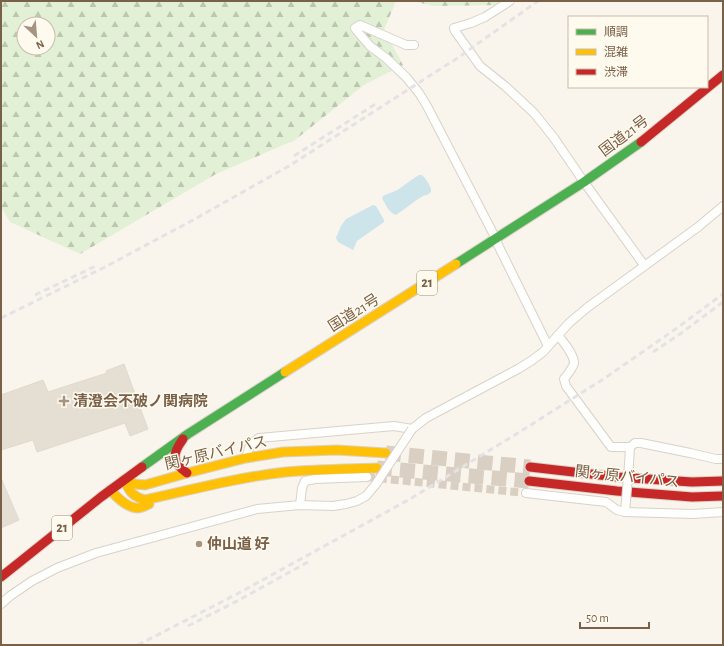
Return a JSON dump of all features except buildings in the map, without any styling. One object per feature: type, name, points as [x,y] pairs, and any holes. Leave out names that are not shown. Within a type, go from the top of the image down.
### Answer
[{"type":"highway","name":"国道21号","points":[[708,87],[723,75]]},
{"type":"highway","name":"国道21号","points":[[1,577],[110,490],[188,434],[584,182],[641,142],[707,88]]},
{"type":"highway","points":[[186,473],[176,465],[174,454],[176,448],[188,434]]},
{"type":"highway","name":"関ヶ原バイパス","points":[[124,480],[135,484],[145,485],[246,458],[283,452],[336,450],[386,453]]},
{"type":"highway","name":"関ヶ原バイパス","points":[[530,467],[684,482],[723,481]]},
{"type":"highway","name":"関ヶ原バイパス","points":[[124,480],[130,494],[145,500],[237,480],[285,472],[377,468]]},
{"type":"highway","name":"関ヶ原バイパス","points":[[529,480],[617,491],[692,497],[723,496]]},
{"type":"highway","name":"関ヶ原バイパス","points":[[110,490],[122,501],[137,508],[158,502],[182,492]]},
{"type":"street","points":[[510,1],[471,24],[454,28],[455,31],[480,66],[505,86],[534,113],[554,138],[644,266]]},
{"type":"street","points":[[414,45],[406,45],[360,25],[355,28],[370,46],[386,58],[406,77],[427,106],[496,239],[548,346]]},
{"type":"street","points":[[1,604],[38,577],[96,553],[257,509],[300,505],[333,506],[357,501],[366,496],[376,484],[412,430],[426,418],[537,357],[569,323],[588,307],[698,227],[723,206]]},
{"type":"street","points":[[558,335],[571,354],[574,364],[564,379],[566,386],[611,447],[630,447],[635,443],[641,443],[716,459],[723,459]]},
{"type":"street","points":[[246,458],[250,445],[259,438],[394,426],[412,430]]},
{"type":"street","points":[[625,512],[630,447]]},
{"type":"street","points":[[300,505],[302,488],[305,481],[315,479],[367,477]]},
{"type":"street","points":[[526,493],[606,502],[617,510],[625,512],[693,514],[723,512]]},
{"type":"green space","points":[[1,1],[396,1],[384,30],[403,65],[364,85],[295,140],[216,174],[80,254],[10,222],[1,207]]},
{"type":"green space","points":[[411,1],[505,1],[500,5],[434,6]]},
{"type":"water","points":[[419,175],[422,175],[426,180],[431,190],[429,194],[423,196],[396,215],[394,214],[386,206],[382,198],[383,196],[399,189]]},
{"type":"water","points":[[373,205],[376,206],[384,222],[357,241],[353,250],[338,242],[336,238],[346,219]]},
{"type":"tunnel","points":[[386,453],[530,467]]},
{"type":"tunnel","points":[[377,468],[529,481]]},
{"type":"tunnel","points":[[367,477],[526,493]]},
{"type":"railway","points":[[1,318],[105,267],[289,166],[459,57],[538,1]]},
{"type":"railway","points":[[294,156],[377,103]]},
{"type":"railway","points":[[35,295],[98,265]]},
{"type":"railway","points":[[138,645],[237,594],[410,499],[605,378],[723,294]]},
{"type":"railway","points":[[653,352],[723,302]]},
{"type":"railway","points":[[188,626],[308,562]]},
{"type":"traffic: fast","points":[[456,264],[584,182],[641,142]]},
{"type":"traffic: fast","points":[[142,467],[188,434],[285,372]]},
{"type":"traffic: slow","points":[[285,372],[456,264]]},
{"type":"traffic: slow","points":[[124,480],[135,484],[145,485],[246,458],[283,452],[337,450],[386,453]]},
{"type":"traffic: slow","points":[[124,480],[132,493],[145,500],[268,474],[309,470],[377,468]]},
{"type":"traffic: slow","points":[[110,490],[129,506],[140,508],[149,504]]},
{"type":"traffic: jam","points":[[708,87],[723,75]]},
{"type":"traffic: jam","points":[[641,142],[707,88]]},
{"type":"traffic: jam","points":[[183,439],[175,453],[175,458],[178,465],[187,473]]},
{"type":"traffic: jam","points":[[1,577],[101,497],[142,467]]},
{"type":"traffic: jam","points":[[530,467],[617,477],[692,482],[723,481]]},
{"type":"traffic: jam","points":[[529,481],[617,491],[692,497],[723,496]]},
{"type":"place","name":"清澄会不破ノ関病院","points":[[64,401]]},
{"type":"place","name":"仲山道 好","points":[[199,544]]}]
